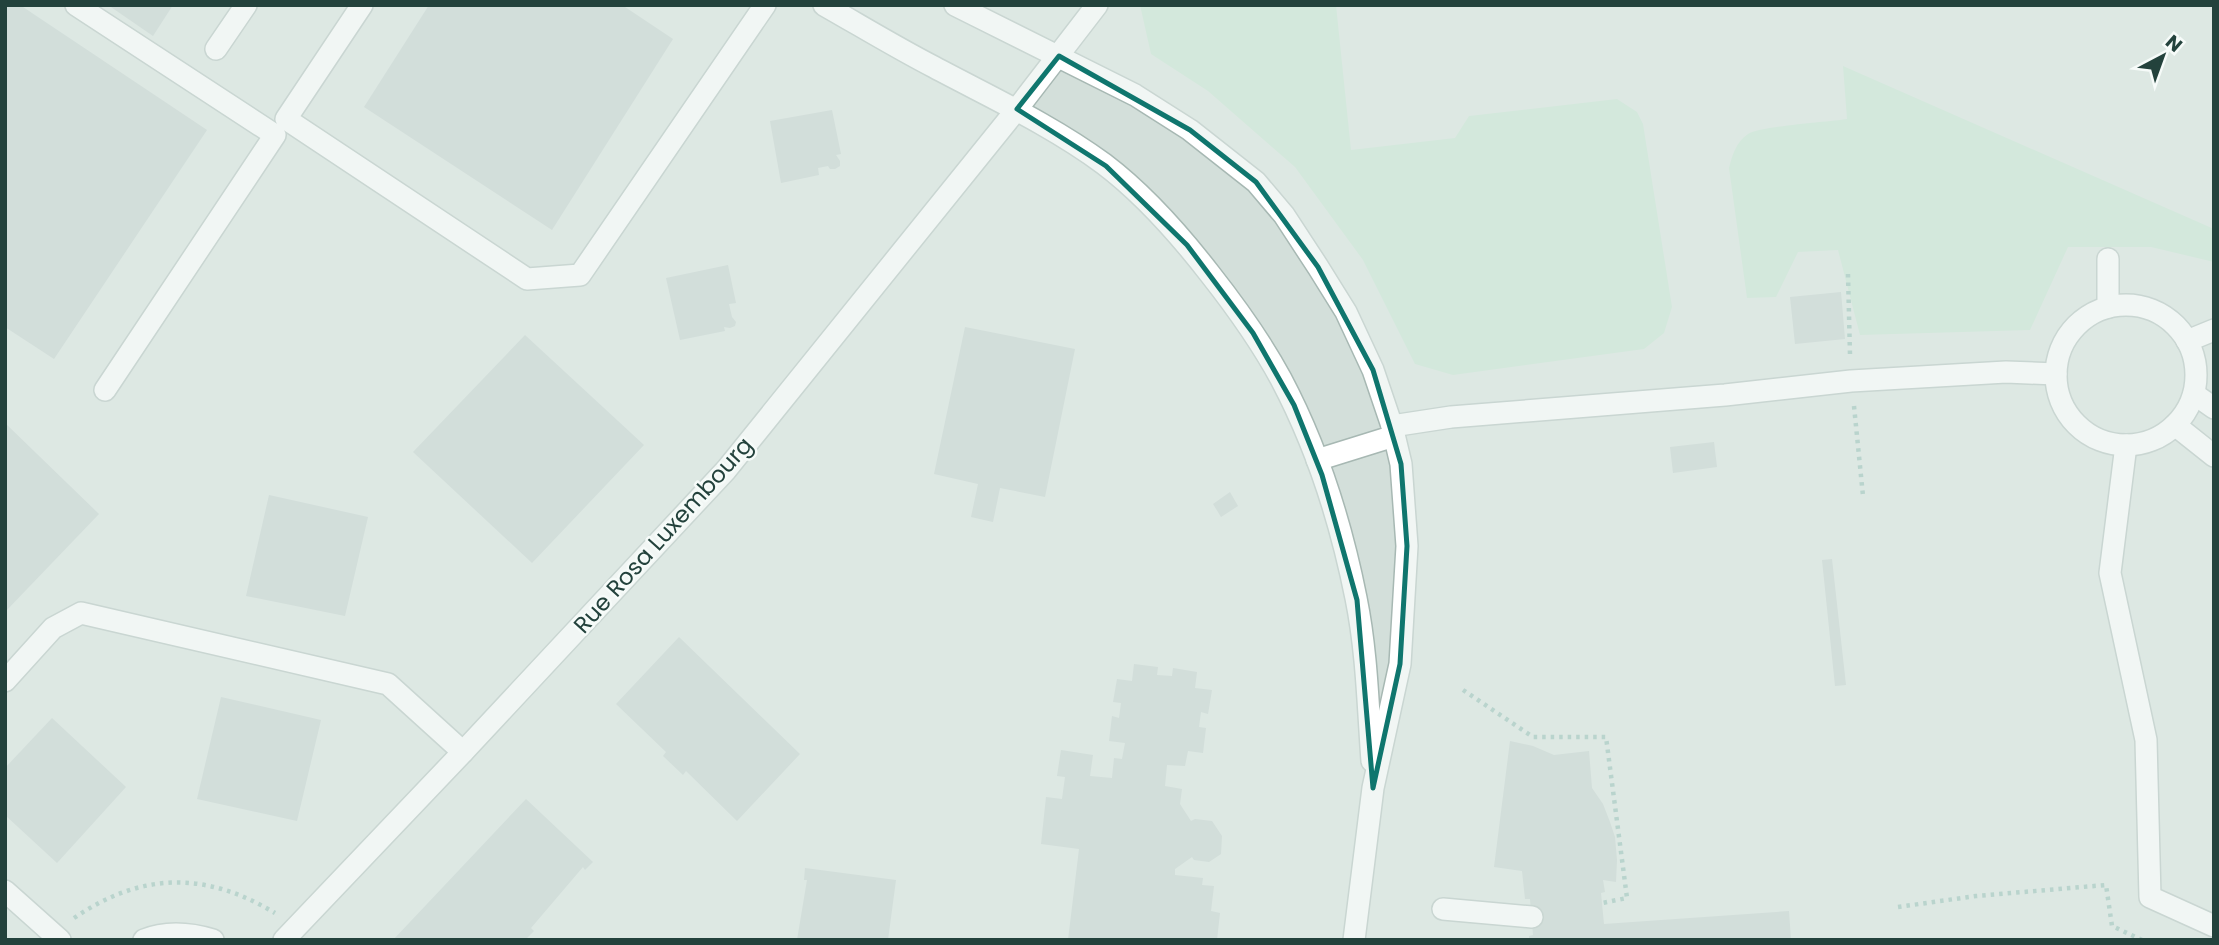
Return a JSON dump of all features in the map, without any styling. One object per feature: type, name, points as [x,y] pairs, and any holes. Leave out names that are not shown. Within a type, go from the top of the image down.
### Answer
[{"type":"street","points":[[76,5],[527,279],[580,275],[765,5]]},
{"type":"street","points":[[216,49],[246,5]]},
{"type":"street","points":[[105,390],[362,5]]},
{"type":"street","points":[[824,5],[933,67],[1017,109],[1106,166],[1154,208],[1187,245],[1253,333],[1279,376],[1317,460],[1339,528],[1357,600],[1366,673],[1374,788]]},
{"type":"street","points":[[956,5],[1135,95],[1190,130],[1256,182],[1284,215],[1346,312],[1373,370],[1401,464],[1407,546],[1400,664],[1374,788],[1354,940]]},
{"type":"street","name":"Rue Rosa Luxembourg","points":[[289,935],[726,470],[1017,109],[1097,5]]},
{"type":"street","points":[[2108,259],[2108,307]]},
{"type":"street","points":[[2126,305],[2145,308],[2176,326],[2187,341],[2194,358],[2194,394],[2187,411],[2161,436],[2144,443],[2107,443],[2091,436],[2076,424],[2065,410],[2058,393],[2056,374],[2059,356],[2065,340],[2077,325],[2091,314],[2108,307],[2126,305]]},
{"type":"street","points":[[2187,341],[2214,330]]},
{"type":"street","points":[[1317,460],[1393,431],[1451,417],[1725,395],[1851,381],[2006,372],[2056,374]]},
{"type":"street","points":[[2194,394],[2214,408]]},
{"type":"street","points":[[2175,425],[2214,456]]},
{"type":"street","points":[[2126,445],[2110,573],[2146,740],[2150,897],[2214,926]]},
{"type":"street","points":[[5,681],[53,628],[81,613],[388,684],[463,752]]},
{"type":"street","points":[[5,891],[57,938]]},
{"type":"street","points":[[1443,909],[1532,917]]},
{"type":"street","points":[[144,940],[156,935],[192,934],[213,940]]},
{"type":"path","points":[[1463,691],[1533,737],[1606,737],[1627,898],[1602,903]]},
{"type":"path","points":[[57,938],[70,920],[96,903],[124,891],[155,884],[187,882],[218,887],[247,897],[274,913],[289,935]]},
{"type":"path","points":[[1898,907],[1976,896],[2106,885],[2112,926],[2142,940]]},
{"type":"highlighted area","points":[[1059,56],[1190,130],[1256,182],[1318,267],[1373,370],[1401,464],[1407,546],[1400,664],[1373,788],[1357,600],[1322,475],[1294,405],[1253,333],[1187,245],[1106,166],[1017,109]]},
{"type":"shaded area","points":[[5,5],[2214,5],[2214,940],[5,940]]},
{"type":"green space","points":[[1140,5],[1336,5],[1351,150],[1455,138],[1469,116],[1617,99],[1637,112],[1643,124],[1672,307],[1664,333],[1644,349],[1453,375],[1415,364],[1363,260],[1295,167],[1208,91],[1151,54]]},
{"type":"green space","points":[[1843,66],[2214,229],[2214,262],[2151,247],[2068,247],[2030,330],[1860,335],[1838,250],[1798,252],[1776,297],[1747,298],[1729,168],[1733,154],[1744,137],[1755,131],[1847,119]]},
{"type":"building","points":[[5,5],[20,5],[207,130],[54,359],[5,327]]},
{"type":"building","points":[[108,5],[173,5],[153,36]]},
{"type":"building","points":[[429,5],[622,5],[673,39],[552,230],[364,107]]},
{"type":"building","points":[[832,110],[841,154],[836,155],[840,166],[835,169],[828,166],[818,168],[819,175],[781,183],[770,121]]},
{"type":"building","points":[[728,265],[736,303],[729,304],[735,326],[724,327],[725,331],[680,340],[666,278]]},
{"type":"building","points":[[1841,292],[1845,339],[1795,344],[1790,297]]},
{"type":"building","points":[[965,327],[1075,349],[1045,497],[1000,488],[993,522],[971,517],[978,484],[934,474]]},
{"type":"building","points":[[525,335],[644,445],[532,563],[413,452]]},
{"type":"building","points":[[5,423],[99,514],[5,612]]},
{"type":"building","points":[[1714,442],[1717,467],[1673,473],[1670,447]]},
{"type":"building","points":[[1230,492],[1238,506],[1221,517],[1213,504]]},
{"type":"building","points":[[269,495],[368,517],[345,616],[246,596]]},
{"type":"building","points":[[1832,559],[1846,685],[1835,686],[1822,560]]},
{"type":"building","points":[[679,637],[800,754],[737,821],[686,771],[683,775],[663,756],[666,752],[616,704]]},
{"type":"building","points":[[1134,664],[1158,667],[1157,675],[1172,676],[1173,668],[1197,672],[1195,688],[1212,690],[1208,714],[1201,712],[1199,727],[1206,728],[1203,753],[1188,751],[1185,766],[1167,765],[1165,786],[1182,789],[1180,804],[1191,821],[1212,821],[1222,836],[1221,854],[1209,862],[1194,860],[1192,857],[1175,869],[1175,875],[1203,878],[1202,885],[1214,886],[1211,911],[1220,913],[1217,940],[1068,940],[1079,849],[1041,844],[1046,797],[1062,799],[1065,777],[1057,776],[1061,750],[1093,755],[1090,776],[1112,778],[1114,758],[1122,759],[1125,743],[1109,741],[1112,716],[1119,718],[1121,703],[1113,702],[1117,679],[1132,681]]},
{"type":"building","points":[[221,697],[321,720],[297,821],[197,799]]},
{"type":"building","points":[[52,718],[126,787],[57,863],[5,815],[5,768]]},
{"type":"building","points":[[1510,741],[1533,746],[1554,755],[1589,751],[1592,788],[1603,804],[1610,822],[1615,837],[1617,860],[1616,882],[1603,880],[1605,892],[1601,893],[1604,924],[1789,911],[1791,940],[1529,940],[1529,936],[1533,935],[1530,899],[1525,899],[1522,871],[1494,867]]},
{"type":"building","points":[[526,799],[593,862],[585,870],[583,867],[531,928],[534,931],[525,940],[393,940]]},
{"type":"building","points":[[805,868],[896,880],[888,940],[797,940],[807,880],[804,880]]}]
